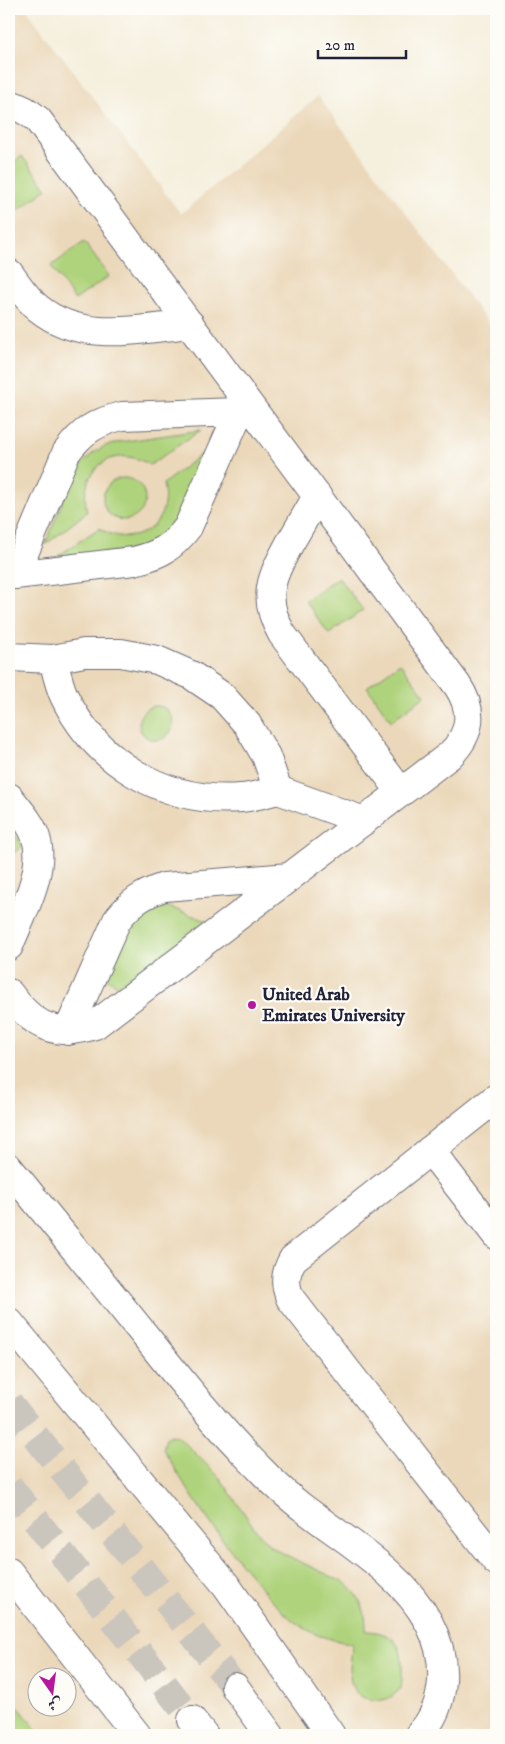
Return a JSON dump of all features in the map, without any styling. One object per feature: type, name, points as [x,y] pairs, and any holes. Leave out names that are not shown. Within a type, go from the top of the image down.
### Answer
[{"type":"lane","points":[[9,104],[29,112],[38,120],[190,324],[244,408],[317,496],[457,685],[464,696],[468,708],[466,734],[450,755],[107,1018],[95,1025],[82,1029],[55,1030],[30,1018],[20,1009],[9,993]]},
{"type":"lane","points":[[9,273],[26,296],[38,308],[60,322],[85,330],[102,332],[120,331],[190,324]]},
{"type":"lane","points":[[12,578],[66,453],[76,439],[90,428],[105,420],[122,416],[244,408]]},
{"type":"lane","points":[[12,578],[134,561],[165,551],[178,540],[188,527],[244,408]]},
{"type":"lane","points":[[317,496],[274,572],[270,587],[270,604],[274,619],[288,642],[401,792]]},
{"type":"lane","points":[[9,657],[53,659],[84,653],[121,653],[157,660],[191,675],[222,696],[247,724],[266,756],[278,790]]},
{"type":"lane","points":[[53,659],[64,695],[82,726],[106,754],[136,776],[169,790],[205,798],[242,798],[278,790],[364,821]]},
{"type":"lane","points":[[9,797],[35,835],[39,859],[38,872],[34,884],[9,946]]},
{"type":"lane","points":[[68,1031],[117,920],[137,899],[164,887],[290,877]]},
{"type":"lane","points":[[496,1098],[293,1259],[285,1278],[290,1298],[496,1560]]},
{"type":"lane","points":[[430,1150],[496,1235]]},
{"type":"lane","points":[[9,1168],[210,1415],[252,1461],[312,1515],[369,1557],[408,1593],[428,1620],[442,1656],[443,1676],[434,1714],[419,1735]]},
{"type":"lane","points":[[9,1322],[226,1585],[331,1735]]},
{"type":"lane","points":[[9,1572],[137,1735]]},
{"type":"lane","points":[[235,1688],[270,1735]]},
{"type":"shaded area","name":"United Arab Emirates University","points":[[9,9],[26,9],[181,214],[318,96],[496,333],[496,1735],[9,1735]]},
{"type":"green space","points":[[22,156],[47,189],[13,214],[9,207],[9,166]]},
{"type":"green space","points":[[84,242],[109,276],[75,300],[51,266]]},
{"type":"green space","points":[[201,430],[150,465],[136,459],[123,457],[111,459],[101,464],[87,484],[85,497],[87,512],[45,545],[73,476],[92,454],[105,446],[120,442]]},
{"type":"green space","points":[[212,446],[167,531],[143,549],[55,558],[99,528],[125,537],[137,535],[148,530],[156,522],[162,511],[165,499],[163,484]]},
{"type":"green space","points":[[128,478],[136,481],[142,487],[145,499],[142,511],[136,517],[120,520],[112,517],[106,511],[103,495],[106,487],[112,481]]},
{"type":"green space","points":[[338,577],[363,610],[329,634],[305,601]]},
{"type":"green space","points":[[400,663],[425,696],[391,721],[367,687]]},
{"type":"green space","points":[[156,706],[168,711],[173,723],[168,735],[156,740],[144,735],[139,723],[144,711]]},
{"type":"green space","points":[[9,827],[23,846],[9,856]]},
{"type":"green space","points":[[158,903],[207,921],[119,986],[106,978],[126,921]]},
{"type":"green space","points":[[171,1435],[177,1436],[182,1440],[220,1478],[255,1529],[270,1546],[345,1583],[355,1593],[364,1610],[366,1631],[390,1637],[401,1653],[401,1686],[393,1696],[387,1699],[376,1700],[356,1693],[352,1687],[350,1671],[352,1644],[317,1635],[291,1619],[241,1564],[194,1500],[163,1449],[166,1438]]},
{"type":"green space","points":[[9,1694],[40,1735],[9,1735]]},
{"type":"tunnel","points":[[9,1403],[235,1687]]},
{"type":"tunnel","points":[[9,1486],[192,1720]]},
{"type":"place","name":"United Arab Emirates University","points":[[252,1005]]}]
